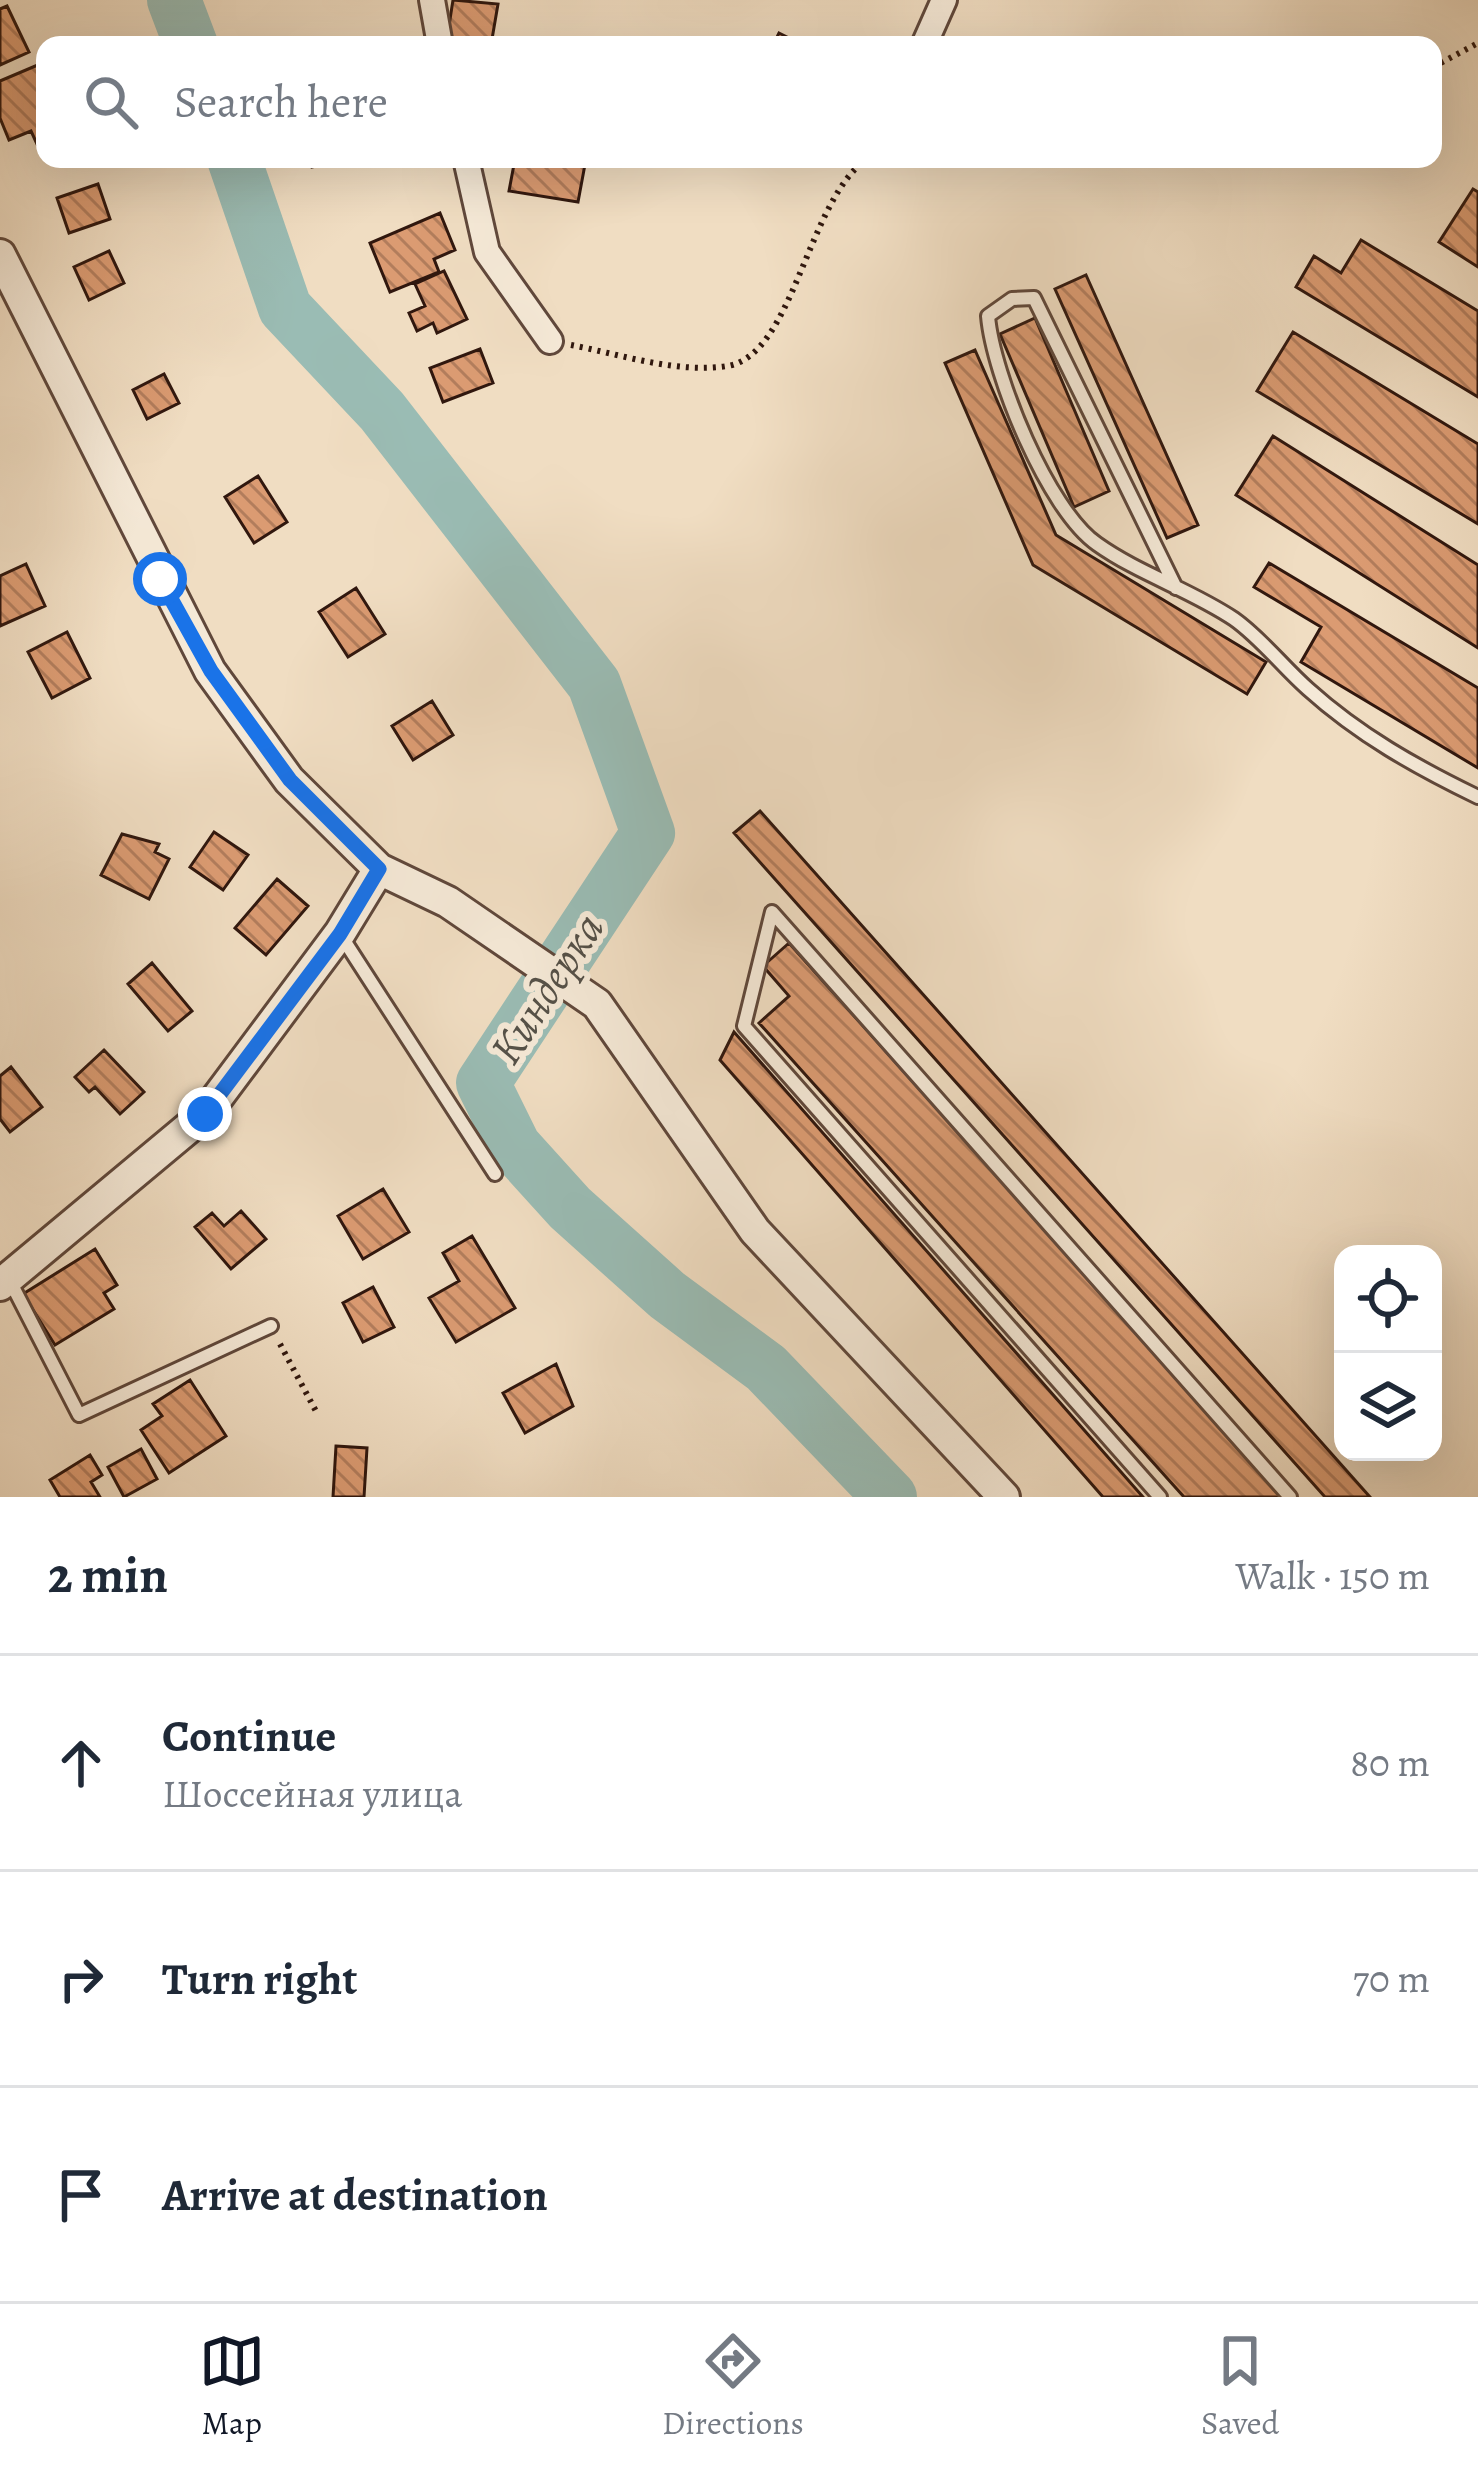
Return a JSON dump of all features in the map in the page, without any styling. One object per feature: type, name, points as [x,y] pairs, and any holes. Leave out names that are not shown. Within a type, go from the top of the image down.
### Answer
[{"type":"street","points":[[432,0],[438,36]]},
{"type":"street","points":[[928,36],[944,0]]},
{"type":"street","points":[[468,168],[487,252],[550,341]]},
{"type":"street","points":[[0,255],[211,671],[290,780],[379,869],[448,902],[597,1004],[755,1231],[1004,1497]]},
{"type":"street","points":[[4,1282],[205,1114],[340,934],[379,869]]},
{"type":"lane","points":[[1177,588],[1034,298],[1012,298],[988,316],[991,348],[1060,509],[1095,543],[1177,588],[1236,620],[1310,691],[1392,755],[1478,797]]},
{"type":"lane","points":[[1160,1497],[744,1026],[772,912],[1290,1497]]},
{"type":"lane","points":[[340,934],[495,1174]]},
{"type":"lane","points":[[4,1282],[79,1415],[271,1326]]},
{"type":"path","points":[[1442,62],[1478,43]]},
{"type":"path","points":[[550,341],[691,366],[729,366],[751,357],[784,310],[823,212],[854,168]]},
{"type":"path","points":[[271,1326],[318,1415]]},
{"type":"building","points":[[453,0],[498,4],[493,36],[447,36]]},
{"type":"building","points":[[7,6],[29,52],[0,65],[0,9]]},
{"type":"building","points":[[36,66],[36,142],[31,131],[9,140],[0,118],[0,81]]},
{"type":"building","points":[[513,168],[584,168],[578,202],[509,191]]},
{"type":"building","points":[[98,184],[110,219],[69,233],[57,198]]},
{"type":"building","points":[[1473,189],[1478,192],[1478,267],[1439,242]]},
{"type":"building","points":[[440,213],[455,250],[434,259],[439,272],[390,292],[370,243]]},
{"type":"building","points":[[1361,240],[1478,311],[1478,397],[1296,287],[1314,256],[1341,273]]},
{"type":"building","points":[[109,251],[124,283],[89,300],[74,267]]},
{"type":"building","points":[[444,271],[467,319],[437,333],[433,323],[417,331],[409,313],[425,306],[415,284]]},
{"type":"building","points":[[1086,275],[1198,525],[1167,538],[1055,289]]},
{"type":"building","points":[[1035,318],[1109,491],[1074,507],[1000,334]]},
{"type":"building","points":[[1293,332],[1478,444],[1478,524],[1257,391]]},
{"type":"building","points":[[480,349],[493,383],[443,402],[430,368]]},
{"type":"building","points":[[975,350],[1056,535],[1266,662],[1247,694],[1033,565],[945,363]]},
{"type":"building","points":[[164,374],[179,403],[147,419],[133,390]]},
{"type":"building","points":[[1273,436],[1478,565],[1478,648],[1236,495]]},
{"type":"building","points":[[258,476],[287,522],[254,543],[225,497]]},
{"type":"building","points":[[1269,563],[1478,688],[1478,768],[1301,662],[1321,627],[1254,587]]},
{"type":"building","points":[[26,564],[45,606],[0,626],[0,576]]},
{"type":"building","points":[[356,588],[385,634],[348,657],[319,612]]},
{"type":"building","points":[[67,632],[90,678],[52,698],[28,652]]},
{"type":"building","points":[[432,701],[453,735],[413,760],[392,726]]},
{"type":"building","points":[[760,811],[1370,1497],[1325,1497],[734,833]]},
{"type":"building","points":[[214,832],[248,855],[223,890],[190,867]]},
{"type":"building","points":[[122,834],[159,844],[155,852],[169,859],[149,899],[101,875]]},
{"type":"building","points":[[277,879],[308,906],[266,955],[235,928]]},
{"type":"building","points":[[789,943],[1284,1497],[1184,1497],[759,1023],[789,996],[763,966]]},
{"type":"building","points":[[152,963],[192,1011],[168,1031],[128,984]]},
{"type":"building","points":[[734,1032],[1143,1497],[1103,1497],[720,1060]]},
{"type":"building","points":[[104,1050],[144,1092],[120,1114],[95,1087],[89,1092],[75,1077]]},
{"type":"building","points":[[11,1067],[42,1107],[10,1132],[0,1119],[0,1076]]},
{"type":"building","points":[[383,1189],[409,1232],[363,1259],[338,1216]]},
{"type":"building","points":[[241,1211],[266,1239],[231,1269],[195,1227],[212,1213],[224,1226]]},
{"type":"building","points":[[472,1236],[515,1308],[456,1342],[429,1298],[459,1281],[443,1253]]},
{"type":"building","points":[[95,1249],[117,1285],[104,1293],[114,1309],[55,1345],[23,1294]]},
{"type":"building","points":[[373,1287],[394,1327],[363,1342],[343,1303]]},
{"type":"building","points":[[556,1364],[573,1406],[525,1433],[503,1393]]},
{"type":"building","points":[[190,1380],[226,1436],[169,1473],[141,1430],[162,1416],[153,1404]]},
{"type":"building","points":[[336,1446],[367,1448],[364,1497],[333,1497]]},
{"type":"building","points":[[141,1449],[157,1479],[124,1497],[108,1467]]},
{"type":"building","points":[[90,1455],[102,1475],[91,1482],[100,1497],[60,1497],[50,1480]]},
{"type":"waterway","name":"Киндерка","points":[[174,0],[188,36]]},
{"type":"waterway","name":"Киндерка","points":[[237,168],[285,308],[382,411],[594,684],[648,833],[483,1083],[514,1146],[570,1208],[667,1295],[766,1368],[890,1497]]},
{"type":"route","points":[[160,579],[211,671],[290,780],[379,869],[340,934],[205,1114]]}]
